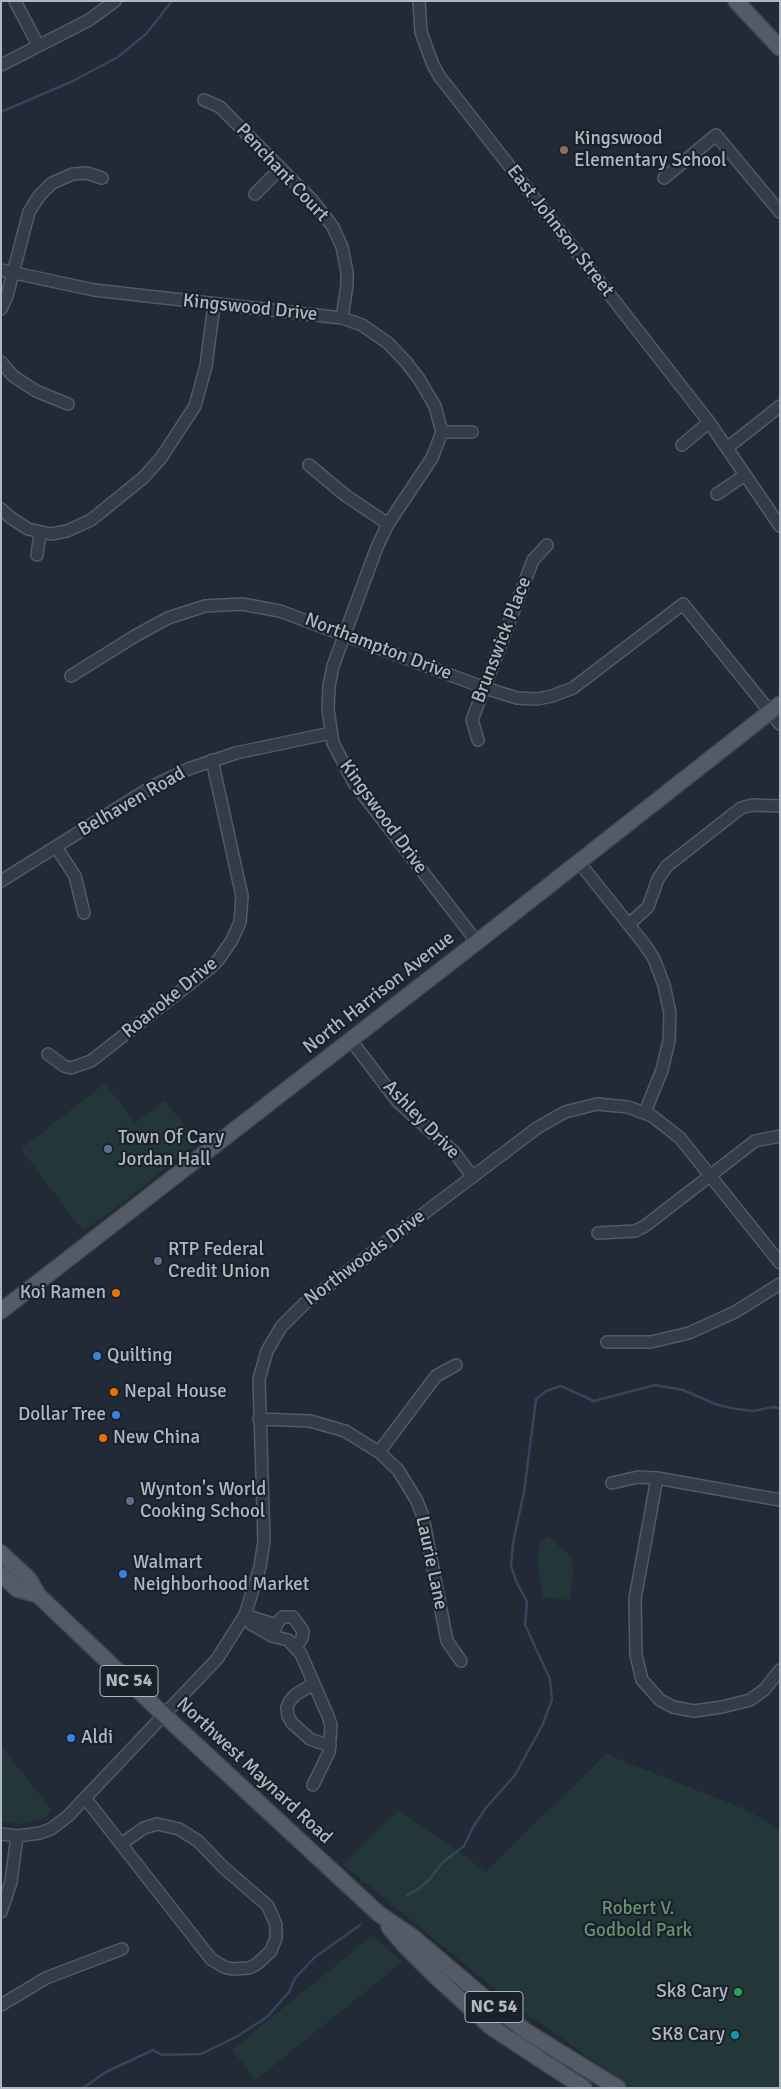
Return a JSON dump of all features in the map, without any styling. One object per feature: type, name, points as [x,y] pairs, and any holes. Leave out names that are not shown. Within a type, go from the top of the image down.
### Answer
[{"type":"main road","points":[[740,3],[780,48]]},
{"type":"main road","name":"North Harrison Avenue","points":[[1,1311],[775,708]]},
{"type":"main road","name":"Northwest Maynard Road","points":[[1,1553],[29,1579],[38,1595],[164,1715],[379,1914],[404,1945],[491,2027],[584,2088]]},
{"type":"main road","name":"Northwest Maynard Road","points":[[1,1574],[17,1589],[38,1595]]},
{"type":"main road","name":"Northwest Maynard Road","points":[[379,1914],[413,1937],[513,2022],[549,2047],[618,2088]]},
{"type":"street","points":[[14,1],[38,45]]},
{"type":"street","points":[[1,65],[89,20],[115,1]]},
{"type":"street","name":"East Johnson Street","points":[[419,1],[421,32],[433,65],[440,76],[709,422],[780,526]]},
{"type":"street","name":"Penchant Court","points":[[204,100],[220,107],[326,216],[342,247],[347,272],[342,318]]},
{"type":"street","points":[[664,178],[716,135],[780,212]]},
{"type":"street","points":[[255,194],[281,168]]},
{"type":"street","points":[[1,309],[14,274],[29,212],[45,190],[52,182],[72,174],[86,173],[102,178]]},
{"type":"street","name":"Kingswood Drive","points":[[1,270],[94,290],[342,318],[362,325],[376,334],[406,362],[419,379],[435,406],[442,432],[432,458],[388,524],[377,546],[344,634],[329,686],[328,709],[331,733],[337,752],[354,783],[477,942]]},
{"type":"street","points":[[1,509],[19,524],[40,533],[67,531],[84,525],[133,488],[161,458],[195,406],[206,366],[214,305]]},
{"type":"street","points":[[1,362],[13,376],[36,391],[68,404]]},
{"type":"street","points":[[727,448],[780,406]]},
{"type":"street","points":[[682,446],[709,422]]},
{"type":"street","points":[[442,432],[472,432]]},
{"type":"street","points":[[309,465],[345,495],[388,524]]},
{"type":"street","points":[[717,494],[745,475]]},
{"type":"street","points":[[37,555],[40,533]]},
{"type":"street","name":"Brunswick Place","points":[[478,740],[472,720],[533,560],[547,545]]},
{"type":"street","name":"Northampton Drive","points":[[71,676],[156,623],[179,613],[205,606],[228,604],[266,607],[344,634],[484,688],[517,698],[545,698],[562,693],[587,678],[683,604],[775,708]]},
{"type":"street","points":[[775,708],[780,724]]},
{"type":"street","name":"Belhaven Road","points":[[1,881],[153,786],[188,769],[261,746],[331,733]]},
{"type":"street","name":"Roanoke Drive","points":[[48,1054],[64,1066],[71,1068],[91,1061],[210,968],[219,959],[232,940],[240,922],[242,896],[212,760]]},
{"type":"street","points":[[629,924],[648,907],[658,879],[667,866],[741,808],[752,805],[780,806]]},
{"type":"street","points":[[56,847],[75,876],[84,913]]},
{"type":"street","points":[[578,861],[645,945],[659,970],[667,998],[670,1013],[670,1041],[657,1084],[645,1112]]},
{"type":"street","name":"Ashley Drive","points":[[350,1039],[398,1102],[454,1152],[473,1177]]},
{"type":"street","name":"Northwoods Drive","points":[[1,1834],[17,1836],[33,1834],[51,1829],[62,1822],[86,1800],[216,1659],[245,1615],[260,1567],[264,1541],[259,1379],[271,1344],[288,1319],[304,1304],[537,1128],[565,1112],[597,1104],[621,1106],[645,1112],[672,1130],[780,1263]]},
{"type":"street","points":[[598,1233],[635,1231],[645,1226],[755,1141],[780,1136]]},
{"type":"street","points":[[607,1342],[651,1342],[689,1333],[736,1312],[780,1284]]},
{"type":"street","points":[[379,1452],[436,1376],[456,1365]]},
{"type":"street","name":"Laurie Lane","points":[[259,1419],[296,1420],[322,1424],[345,1431],[379,1452],[398,1470],[417,1501],[424,1524],[447,1641],[461,1661]]},
{"type":"street","points":[[612,1482],[638,1477],[657,1478],[780,1500]]},
{"type":"street","points":[[657,1478],[635,1599],[636,1655],[642,1680],[660,1700],[673,1707],[694,1711],[750,1700],[764,1690],[780,1670]]},
{"type":"street","points":[[245,1615],[276,1624]]},
{"type":"street","points":[[245,1615],[251,1624],[272,1636],[288,1640],[301,1654],[331,1725],[328,1758],[313,1785]]},
{"type":"street","points":[[272,1636],[276,1624],[289,1616],[298,1621],[303,1631],[302,1638],[296,1648]]},
{"type":"street","points":[[313,1684],[294,1695],[287,1708],[288,1716],[292,1723],[310,1739],[330,1746]]},
{"type":"street","points":[[86,1800],[204,1952],[218,1964],[232,1969],[249,1968],[271,1951],[277,1931],[272,1912],[264,1902],[223,1867],[198,1841],[178,1829],[157,1824],[144,1828],[121,1844]]},
{"type":"street","points":[[1,1912],[11,1882],[17,1836]]},
{"type":"street","points":[[1,2005],[46,1978],[122,1949]]},
{"type":"green space","points":[[105,1083],[135,1123],[165,1100],[197,1143],[116,1208],[83,1231],[21,1149]]},
{"type":"green space","points":[[547,1536],[572,1557],[573,1571],[570,1600],[543,1597],[538,1552],[540,1542]]},
{"type":"green space","points":[[1,1746],[51,1809],[48,1815],[41,1819],[19,1824],[1,1821]]},
{"type":"green space","name":"Robert V. Godbold Park","points":[[606,1754],[747,1810],[780,1831],[780,2088],[634,2088],[629,2086],[513,2004],[344,1865],[399,1810],[486,1871]]},
{"type":"green space","points":[[373,1935],[402,1962],[256,2080],[232,2050]]},
{"type":"waterway","points":[[1,112],[73,81],[118,57],[146,34],[172,1]]},
{"type":"waterway","points":[[407,1895],[417,1890],[429,1880],[443,1862],[464,1846],[485,1809],[515,1775],[542,1726],[552,1700],[550,1679],[525,1625],[527,1602],[516,1581],[511,1565],[513,1543],[524,1492],[536,1399],[546,1391],[561,1386],[594,1401],[655,1385],[683,1390],[715,1404],[730,1408],[753,1411],[774,1407],[780,1409]]},
{"type":"waterway","points":[[83,2088],[106,2072],[153,2050],[162,2055],[201,2054],[236,2037],[267,2017],[289,1992],[295,1978],[315,1957],[360,1925]]},
{"type":"place","name":"Kingswood Elementary School","points":[[564,150]]},
{"type":"place","name":"Town Of Cary Jordan Hall","points":[[108,1149]]},
{"type":"place","name":"RTP Federal Credit Union","points":[[158,1261]]},
{"type":"place","name":"Koi Ramen","points":[[116,1293]]},
{"type":"place","name":"Quilting","points":[[97,1356]]},
{"type":"place","name":"Nepal House","points":[[114,1392]]},
{"type":"place","name":"Dollar Tree","points":[[116,1415]]},
{"type":"place","name":"New China","points":[[103,1438]]},
{"type":"place","name":"Wynton's World Cooking School","points":[[130,1501]]},
{"type":"place","name":"Walmart Neighborhood Market","points":[[123,1574]]},
{"type":"place","name":"Aldi","points":[[71,1738]]},
{"type":"place","name":"Sk8 Cary","points":[[738,1992]]},
{"type":"place","name":"SK8 Cary","points":[[735,2035]]}]
